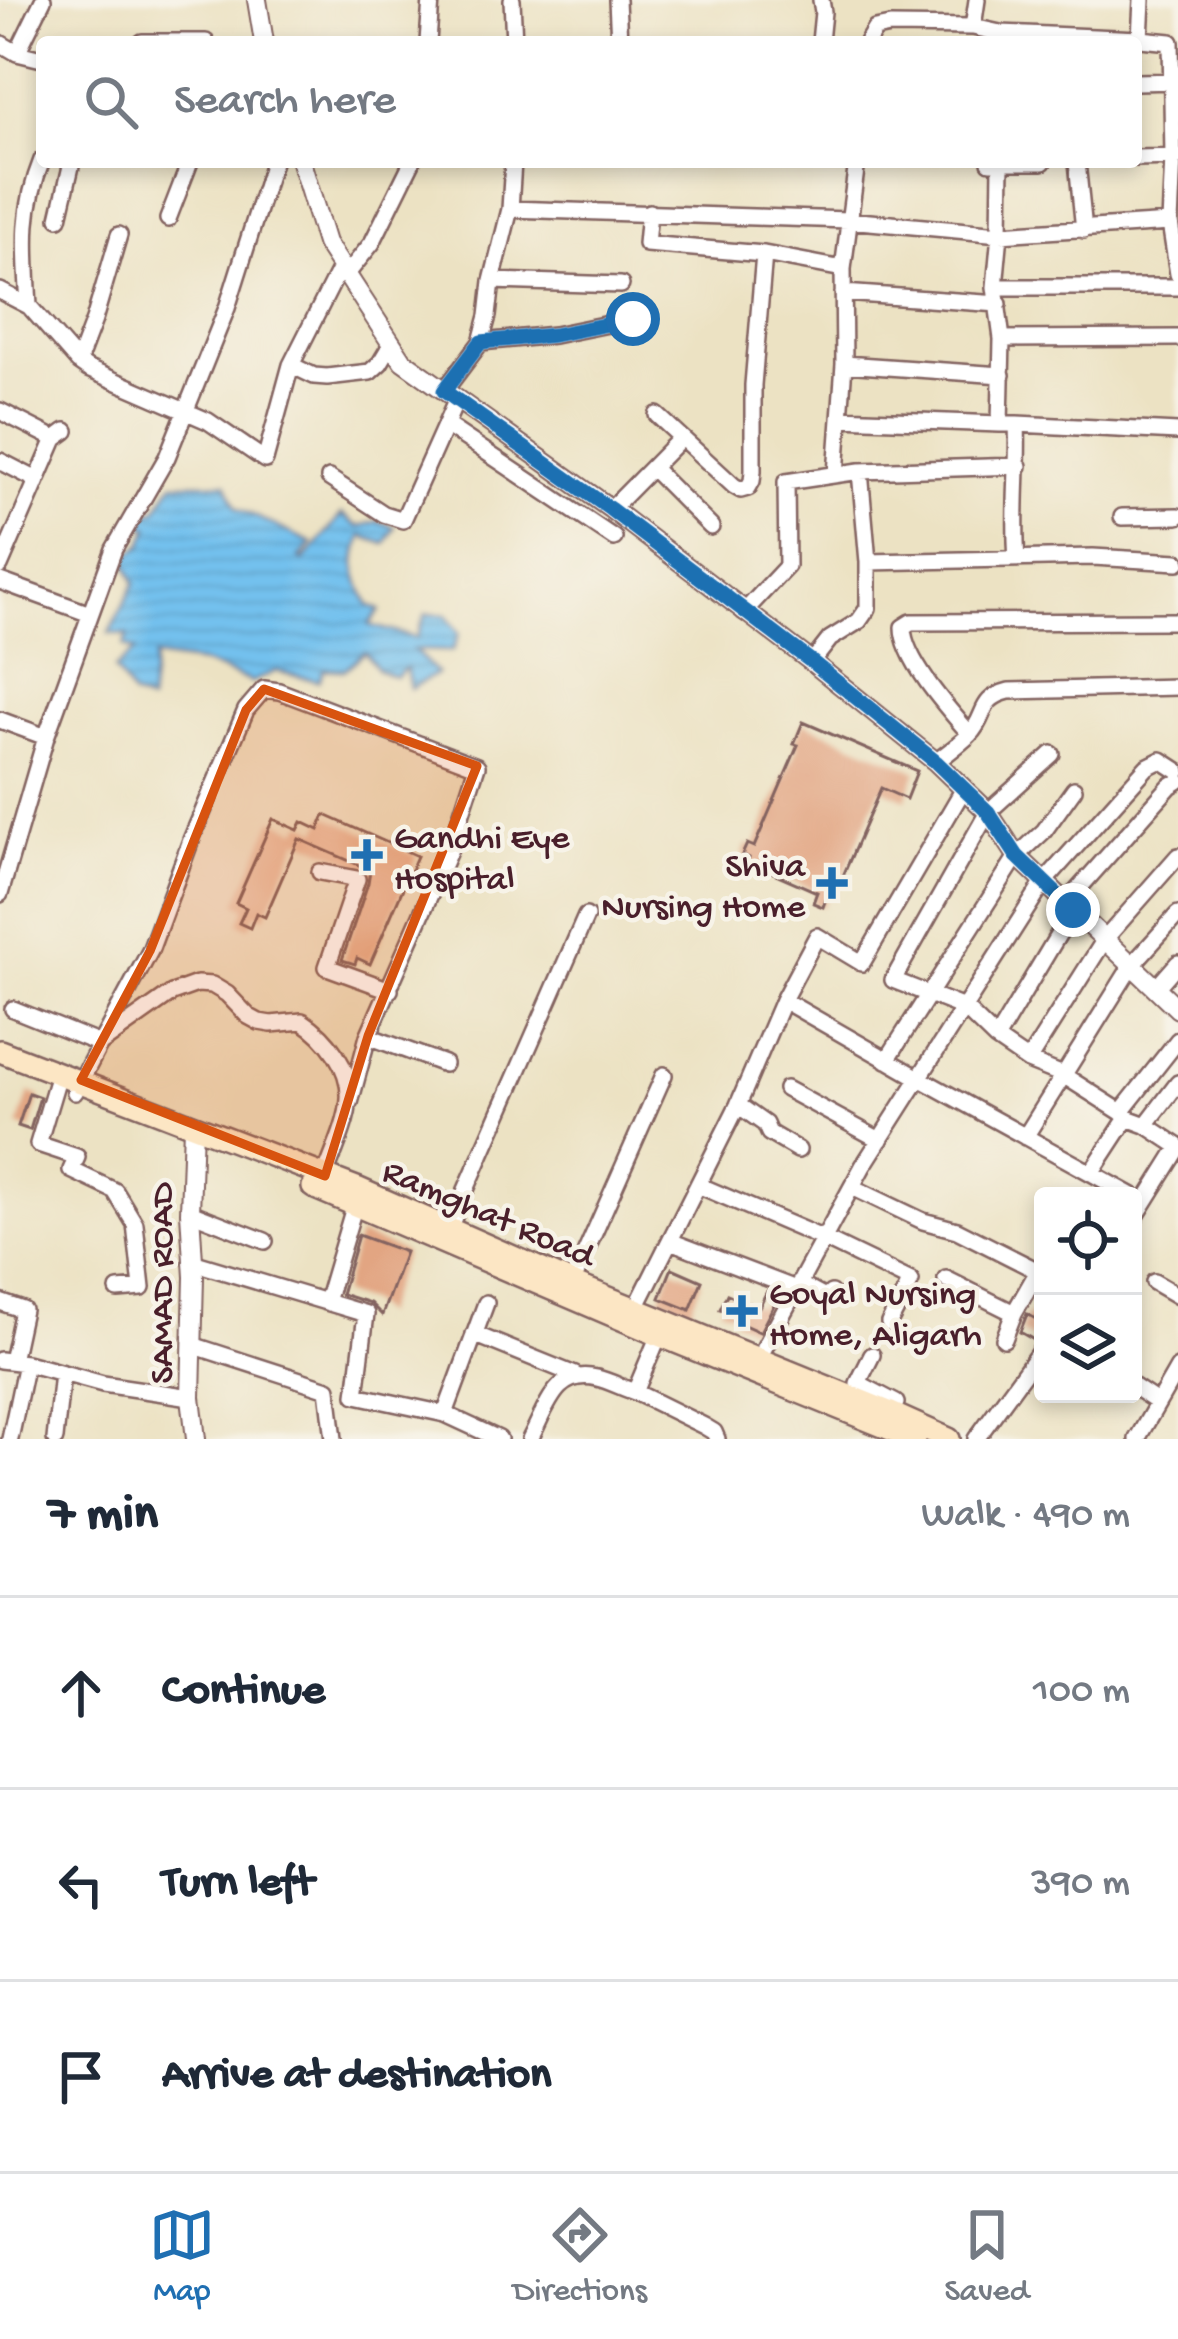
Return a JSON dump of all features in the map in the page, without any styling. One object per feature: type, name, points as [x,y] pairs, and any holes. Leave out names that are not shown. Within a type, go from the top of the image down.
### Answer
[{"type":"main road","name":"Ramghat Road","points":[[0,1051],[71,1085],[636,1308],[915,1439]]},
{"type":"main road","name":"Ramghat Road","points":[[0,1064],[71,1085]]},
{"type":"main road","name":"Ramghat Road","points":[[323,1183],[355,1204],[447,1234],[659,1335],[891,1413],[949,1439]]},
{"type":"street","points":[[17,53],[44,0]]},
{"type":"street","points":[[257,0],[263,36]]},
{"type":"street","points":[[428,36],[431,0]]},
{"type":"street","points":[[512,0],[514,36]]},
{"type":"street","points":[[616,0],[619,36]]},
{"type":"street","points":[[821,0],[821,36]]},
{"type":"street","points":[[974,27],[977,0]]},
{"type":"street","points":[[1140,36],[1142,0]]},
{"type":"street","points":[[871,36],[875,29],[890,26],[935,34],[974,27],[995,36]]},
{"type":"street","points":[[1142,39],[1175,42],[1176,157],[1170,223],[1178,274]]},
{"type":"street","points":[[0,43],[36,58]]},
{"type":"street","points":[[1142,82],[1175,81]]},
{"type":"street","points":[[1142,158],[1176,157]]},
{"type":"street","points":[[29,306],[25,241],[29,192],[39,168]]},
{"type":"street","points":[[59,218],[71,168]]},
{"type":"street","points":[[168,219],[188,168]]},
{"type":"street","points":[[0,893],[46,737],[114,549],[167,457],[227,308],[271,168]]},
{"type":"street","points":[[303,168],[326,242],[403,361],[610,509],[936,762],[988,812],[1017,856],[1178,1009]]},
{"type":"street","points":[[0,291],[29,306],[78,362],[208,422],[265,460],[291,365],[344,270],[372,243],[409,168]]},
{"type":"street","points":[[329,478],[384,514],[403,520],[446,425],[450,396],[481,342],[510,209],[513,168]]},
{"type":"street","points":[[836,474],[844,364],[843,269],[855,168]]},
{"type":"street","points":[[1000,168],[997,296],[1002,375],[1018,466],[1017,560]]},
{"type":"street","points":[[1079,168],[1084,230]]},
{"type":"street","points":[[510,209],[848,220],[1000,234],[1170,223]]},
{"type":"street","points":[[649,212],[646,244],[764,254],[843,269]]},
{"type":"street","points":[[78,362],[119,235]]},
{"type":"street","points":[[656,415],[734,486],[748,488],[764,254]]},
{"type":"street","points":[[492,281],[621,285]]},
{"type":"street","points":[[843,293],[997,296],[1178,287]]},
{"type":"street","points":[[481,342],[554,335],[633,319]]},
{"type":"street","points":[[1002,339],[1178,338]]},
{"type":"street","points":[[291,365],[314,376],[370,372],[392,344]]},
{"type":"street","points":[[844,364],[1002,375]]},
{"type":"street","points":[[0,411],[61,435],[0,566]]},
{"type":"street","points":[[840,418],[1178,432]]},
{"type":"street","points":[[446,425],[614,538]]},
{"type":"street","points":[[610,509],[681,439]]},
{"type":"street","points":[[0,461],[37,480]]},
{"type":"street","points":[[744,612],[787,566],[786,482],[860,471],[1018,466]]},
{"type":"street","points":[[652,468],[711,527]]},
{"type":"street","points":[[812,662],[830,639],[865,616],[868,608],[860,471]]},
{"type":"street","points":[[1122,517],[1178,516]]},
{"type":"street","points":[[868,562],[1093,557],[1178,562]]},
{"type":"street","points":[[0,581],[90,614]]},
{"type":"street","points":[[970,734],[944,706],[903,636],[903,627],[911,622],[1178,621]]},
{"type":"street","points":[[936,762],[970,734],[988,699],[1009,691],[1178,687]]},
{"type":"street","points":[[118,1291],[142,1288],[135,1224],[115,1191],[71,1170],[77,1157],[38,1144],[150,952],[246,710],[264,688],[477,766],[450,849],[368,1036],[323,1183]]},
{"type":"street","points":[[0,720],[46,737]]},
{"type":"street","points":[[1052,754],[988,812],[892,980],[964,1008],[996,1040],[1028,1061],[1063,1075],[1178,1148],[1142,1192]]},
{"type":"street","points":[[754,1366],[880,1140],[1044,882],[1147,767],[1161,760],[1178,770]]},
{"type":"street","points":[[996,1040],[1070,906],[1178,781]]},
{"type":"street","points":[[887,1060],[1017,856],[1044,831],[1073,789]]},
{"type":"street","points":[[636,1308],[817,936],[862,963],[963,790]]},
{"type":"street","points":[[1028,1061],[1105,939],[1178,856]]},
{"type":"street","points":[[320,872],[357,879],[327,967],[391,990]]},
{"type":"street","points":[[1025,1137],[1132,965],[1178,914]]},
{"type":"street","points":[[447,1234],[586,916]]},
{"type":"street","points":[[1156,988],[1178,963]]},
{"type":"street","points":[[100,1043],[172,993],[197,984],[212,985],[260,1022],[302,1021],[316,1030],[342,1067],[350,1103]]},
{"type":"street","points":[[783,1000],[1117,1187]]},
{"type":"street","points":[[13,1009],[100,1043]]},
{"type":"street","points":[[368,1036],[444,1064]]},
{"type":"street","points":[[1091,1173],[1124,1115],[1178,1040]]},
{"type":"street","points":[[572,1283],[664,1075]]},
{"type":"street","points":[[1146,1125],[1178,1083]]},
{"type":"street","points":[[786,1089],[880,1140]]},
{"type":"street","points":[[738,1105],[765,1124],[769,1133],[798,1150]]},
{"type":"street","name":"SAMAD ROAD","points":[[193,1132],[191,1397],[196,1439]]},
{"type":"street","points":[[698,1185],[910,1281],[890,1323]]},
{"type":"street","points":[[852,1187],[922,1221],[957,1230],[1034,1268]]},
{"type":"street","points":[[326,1302],[355,1204]]},
{"type":"street","points":[[190,1212],[265,1240]]},
{"type":"street","points":[[670,1241],[827,1299],[831,1293]]},
{"type":"street","points":[[192,1262],[366,1314],[356,1395],[445,1414],[499,1439]]},
{"type":"street","points":[[946,1279],[1015,1313]]},
{"type":"street","points":[[1154,1282],[1178,1296]]},
{"type":"street","points":[[1004,1339],[1034,1283]]},
{"type":"street","points":[[0,1302],[23,1310],[13,1362],[10,1439]]},
{"type":"street","points":[[445,1414],[486,1303]]},
{"type":"street","points":[[475,1334],[575,1375],[600,1378],[635,1392],[704,1426],[717,1439]]},
{"type":"street","points":[[635,1392],[659,1335]]},
{"type":"street","points":[[192,1345],[328,1389],[334,1439]]},
{"type":"street","points":[[872,1355],[858,1383],[896,1403],[891,1413]]},
{"type":"street","points":[[976,1439],[1034,1359]]},
{"type":"street","points":[[13,1362],[103,1384],[191,1397]]},
{"type":"street","points":[[1137,1439],[1178,1367]]},
{"type":"street","points":[[55,1439],[62,1372]]},
{"type":"street","points":[[530,1439],[562,1380],[575,1375]]},
{"type":"street","points":[[1142,1392],[1157,1402]]},
{"type":"highlighted area","points":[[264,689],[477,766],[368,1036],[325,1176],[81,1080],[150,951],[246,710]]},
{"type":"water","points":[[173,483],[226,483],[237,508],[312,543],[300,558],[304,560],[342,514],[358,527],[378,521],[395,527],[385,544],[362,536],[359,546],[358,579],[369,605],[380,610],[369,625],[416,638],[426,614],[446,615],[459,634],[452,651],[414,650],[437,673],[410,689],[406,668],[395,677],[378,670],[365,652],[344,670],[324,669],[319,681],[276,671],[252,682],[205,664],[154,657],[149,703],[132,696],[115,669],[135,651],[124,646],[128,635],[109,633],[135,583],[124,558],[142,545],[149,528],[137,523],[156,510]]},
{"type":"building","points":[[803,722],[917,771],[906,799],[881,788],[833,899],[827,896],[823,907],[813,903],[817,892],[748,862],[742,855],[747,844],[754,847],[798,745],[794,744]]},
{"type":"building","points":[[325,815],[417,856],[370,964],[357,958],[355,964],[342,960],[370,870],[299,839],[265,917],[256,913],[250,928],[239,923],[246,908],[236,903],[273,819],[298,830],[302,822],[319,830]]},
{"type":"building","points":[[29,1093],[40,1097],[30,1130],[18,1126]]},
{"type":"building","points":[[358,1235],[405,1252],[382,1315],[370,1303],[341,1294]]},
{"type":"building","points":[[672,1268],[702,1281],[690,1310],[660,1298]]},
{"type":"building","points":[[767,1291],[779,1295],[760,1332],[733,1320],[736,1314],[720,1309],[727,1294],[759,1307]]},
{"type":"building","points":[[1027,1314],[1034,1318],[1034,1340],[1020,1332]]},
{"type":"place","name":"Gandhi Eye Hospital","points":[[367,855]]},
{"type":"place","name":"Shiva Nursing Home","points":[[832,883]]},
{"type":"place","name":"Goyal Nursing Home, Aligarh","points":[[742,1311]]},
{"type":"route","points":[[633,319],[554,335],[481,342],[444,391],[610,509],[936,762],[988,812],[1017,856],[1073,910]]}]
